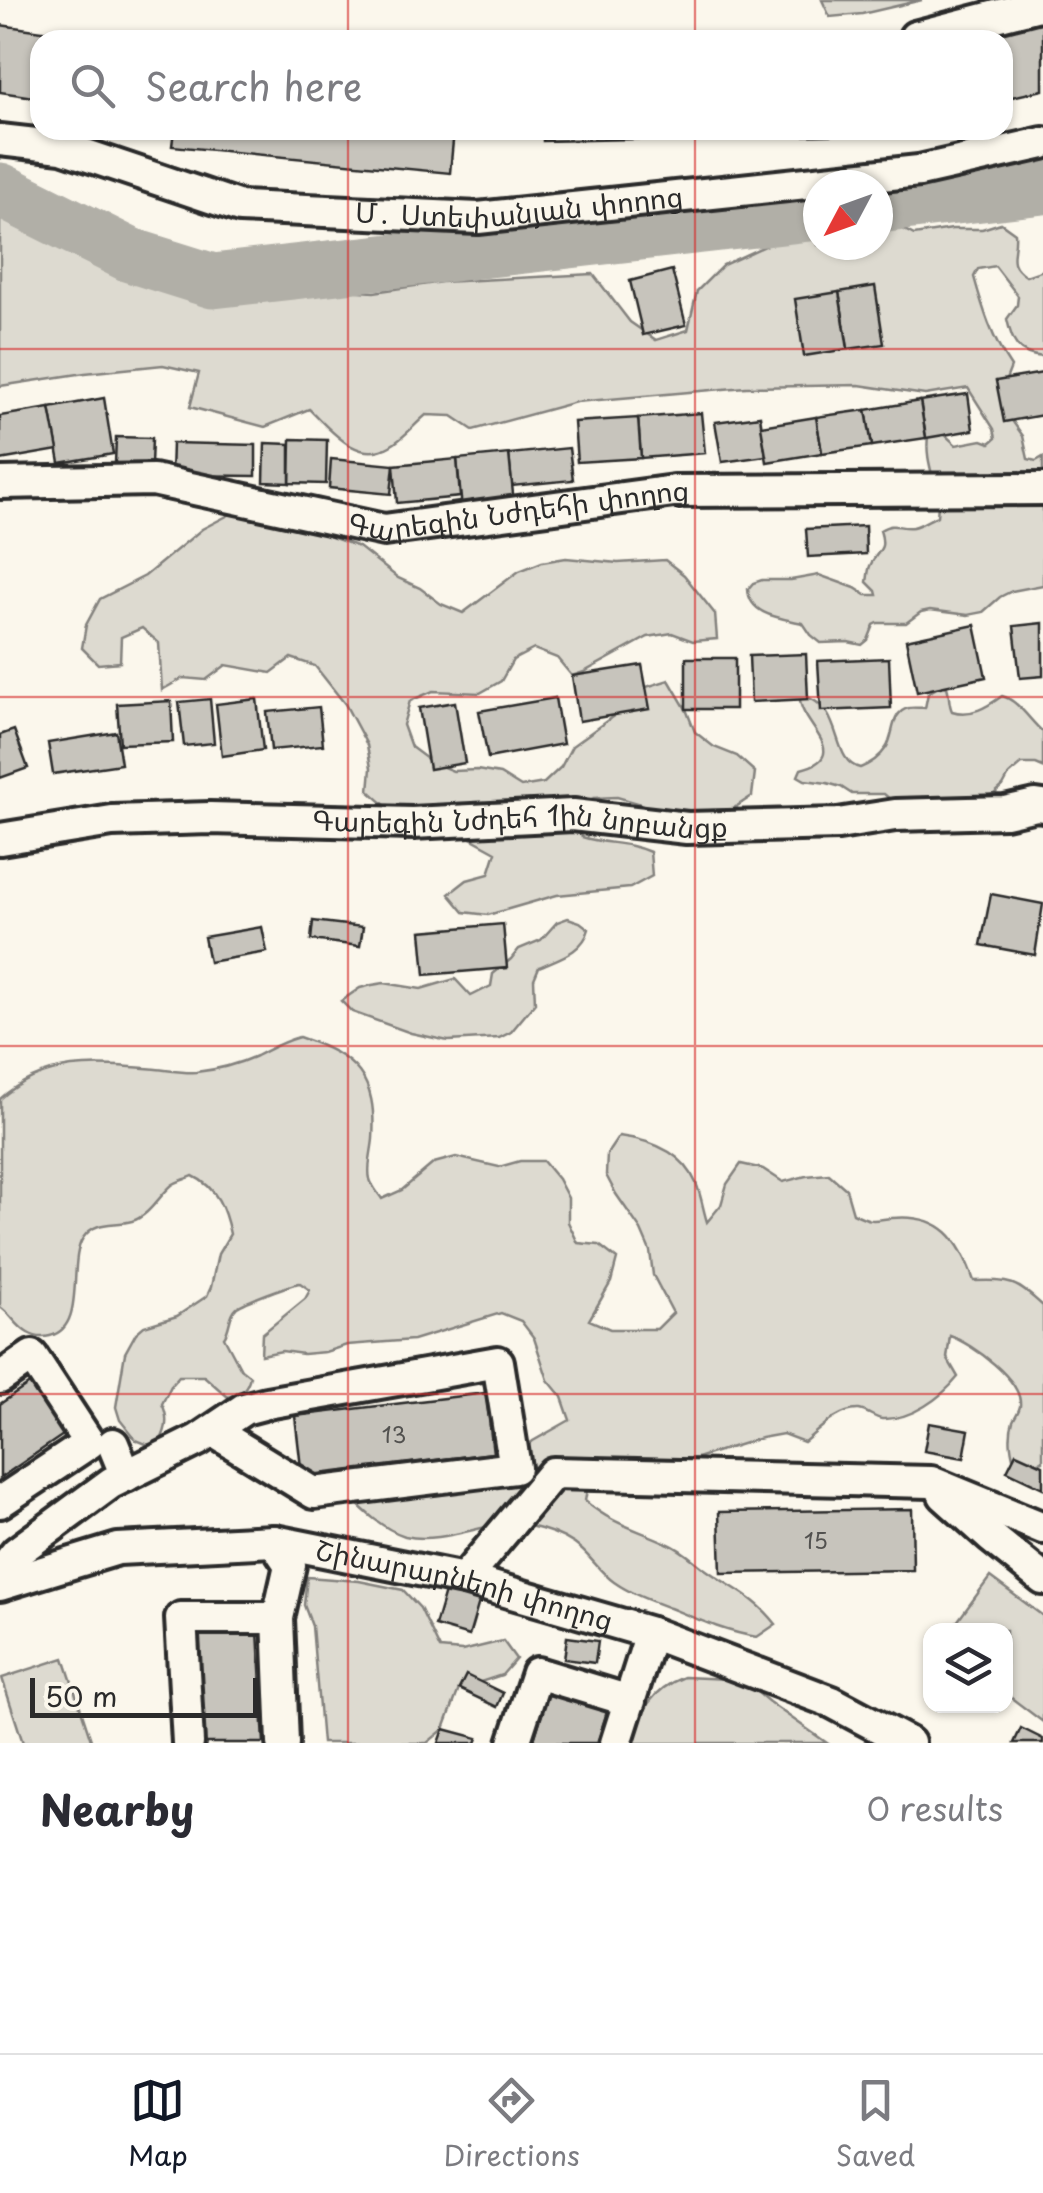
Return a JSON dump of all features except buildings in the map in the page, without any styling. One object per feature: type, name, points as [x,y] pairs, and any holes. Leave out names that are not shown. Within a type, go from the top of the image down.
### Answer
[{"type":"street","points":[[942,30],[1043,4]]},
{"type":"street","name":"Մ․ Ստեփանյան փողոց","points":[[0,140],[62,147],[240,206],[478,218],[920,171],[1043,144]]},
{"type":"street","name":"Գարեգին Նժդեհի փողոց","points":[[0,483],[153,480],[384,530],[674,490],[1043,489]]},
{"type":"street","name":"Գարեգին Նժդեհ 1ին նրբանցք","points":[[0,839],[112,822],[210,818],[412,823],[572,815],[687,828],[838,824],[1043,806]]},
{"type":"street","points":[[0,1378],[32,1356],[89,1443],[0,1502]]},
{"type":"street","points":[[0,1573],[17,1552],[112,1484],[213,1431],[244,1409],[267,1403],[498,1362],[515,1468],[314,1493],[213,1431]]},
{"type":"street","points":[[112,1444],[126,1476]]},
{"type":"street","points":[[464,1579],[553,1473],[931,1482],[1043,1528]]},
{"type":"street","points":[[931,1482],[1043,1579]]},
{"type":"street","points":[[274,1541],[290,1566],[278,1618],[283,1743]]},
{"type":"street","name":"Շինարարների փողոց","points":[[0,1585],[118,1550],[274,1541],[464,1579],[650,1633],[832,1702],[908,1743]]},
{"type":"street","points":[[188,1743],[181,1618],[278,1618]]},
{"type":"street","points":[[616,1743],[650,1633]]},
{"type":"street","points":[[514,1743],[538,1673],[630,1701]]},
{"type":"shaded area","points":[[822,0],[922,0],[830,17]]},
{"type":"shaded area","points":[[0,215],[157,259],[214,281],[374,292],[442,282],[593,274],[630,322],[656,340],[688,330],[697,291],[723,265],[776,241],[803,236],[803,260],[893,260],[893,224],[914,235],[982,229],[1001,223],[1015,233],[1014,262],[1020,271],[1026,276],[1043,270],[1043,357],[1027,353],[1014,341],[1007,319],[1018,296],[995,266],[978,269],[974,277],[993,335],[1011,367],[1002,390],[1008,415],[1023,436],[1028,459],[1036,461],[1043,457],[1043,585],[1012,591],[983,612],[968,615],[930,610],[906,623],[878,623],[862,645],[821,643],[803,623],[768,614],[750,598],[748,589],[762,580],[819,575],[866,595],[877,595],[867,582],[870,566],[882,547],[880,530],[916,526],[937,516],[928,437],[943,433],[956,445],[982,440],[990,443],[996,438],[968,388],[925,395],[859,385],[746,387],[576,402],[473,430],[452,416],[426,415],[390,446],[366,451],[335,435],[309,409],[265,427],[190,407],[199,373],[163,365],[0,386]]},
{"type":"shaded area","points":[[246,506],[359,547],[398,578],[463,613],[519,571],[542,562],[566,558],[618,563],[665,560],[684,575],[715,614],[717,639],[693,641],[672,633],[648,637],[572,676],[557,658],[534,649],[513,660],[501,681],[480,693],[433,691],[410,701],[403,725],[411,747],[431,762],[453,771],[500,774],[521,787],[544,783],[561,767],[572,746],[630,704],[646,687],[669,680],[695,732],[714,747],[737,756],[755,772],[752,796],[731,810],[683,821],[660,819],[641,804],[617,797],[594,798],[573,807],[582,837],[650,852],[652,876],[630,888],[557,895],[488,915],[464,912],[449,894],[467,880],[489,874],[496,852],[454,829],[387,807],[369,791],[367,745],[345,704],[315,666],[291,658],[271,673],[226,665],[206,680],[183,678],[162,690],[159,643],[142,628],[121,637],[120,662],[98,664],[82,648],[86,625],[100,599],[145,576],[202,529]]},
{"type":"shaded area","points":[[942,685],[947,687],[952,711],[959,713],[985,707],[1002,696],[1013,702],[1043,732],[1043,767],[1022,764],[994,794],[954,805],[897,805],[884,794],[852,794],[841,787],[798,776],[801,769],[823,756],[824,748],[802,709],[800,699],[804,696],[826,711],[844,755],[860,768],[886,748],[899,714],[910,708],[925,708],[928,693]]},
{"type":"shaded area","points":[[568,918],[589,929],[586,937],[569,953],[539,967],[534,979],[535,1003],[511,1032],[499,1038],[448,1041],[411,1033],[352,1012],[341,1001],[372,985],[421,989],[455,979],[471,996],[491,986],[493,974],[519,949],[541,940],[557,922]]},
{"type":"shaded area","points":[[299,1037],[349,1062],[367,1085],[373,1118],[369,1175],[382,1199],[402,1190],[434,1163],[456,1157],[499,1167],[520,1161],[543,1161],[568,1198],[568,1222],[578,1243],[599,1245],[617,1259],[611,1282],[589,1320],[610,1329],[657,1329],[673,1313],[653,1275],[650,1251],[641,1230],[606,1175],[607,1154],[619,1136],[654,1144],[683,1163],[696,1183],[707,1222],[721,1205],[727,1184],[741,1164],[763,1169],[783,1182],[829,1174],[846,1189],[853,1213],[869,1220],[909,1218],[936,1225],[955,1242],[974,1281],[1012,1284],[1043,1306],[1043,1461],[1016,1468],[1011,1433],[1020,1406],[1019,1396],[994,1364],[950,1336],[947,1358],[958,1377],[934,1400],[904,1416],[882,1419],[851,1411],[829,1421],[804,1442],[783,1434],[697,1458],[626,1459],[605,1466],[589,1479],[585,1501],[616,1521],[675,1547],[760,1607],[776,1624],[757,1637],[713,1625],[634,1594],[609,1578],[578,1546],[546,1531],[507,1524],[416,1538],[382,1524],[349,1496],[498,1468],[533,1441],[570,1420],[562,1397],[548,1380],[534,1338],[521,1321],[501,1313],[413,1340],[347,1345],[325,1352],[282,1351],[261,1355],[262,1334],[305,1299],[310,1290],[300,1283],[278,1290],[237,1307],[224,1337],[241,1369],[250,1376],[245,1388],[228,1397],[204,1376],[179,1376],[162,1404],[166,1426],[156,1448],[136,1440],[120,1420],[116,1407],[125,1353],[144,1326],[177,1316],[207,1296],[218,1254],[230,1234],[222,1208],[208,1186],[193,1176],[172,1185],[138,1218],[93,1228],[79,1249],[69,1320],[50,1336],[31,1334],[0,1307],[0,1099],[36,1076],[55,1070],[94,1065],[203,1071],[242,1062]]},
{"type":"shaded area","points":[[307,1577],[359,1581],[403,1590],[420,1608],[440,1649],[462,1651],[503,1641],[516,1659],[502,1675],[459,1689],[444,1729],[427,1743],[322,1743],[312,1626],[304,1605]]},
{"type":"shaded area","points":[[990,1577],[1043,1616],[1043,1722],[1013,1699],[1013,1623],[956,1623]]},
{"type":"shaded area","points":[[64,1658],[92,1743],[23,1743],[2,1678]]},
{"type":"shaded area","points":[[684,1677],[729,1679],[751,1687],[827,1743],[628,1743],[649,1703],[663,1688]]},
{"type":"waterway","points":[[893,204],[1043,187]]},
{"type":"waterway","points":[[0,190],[130,255],[213,281],[803,215]]}]
